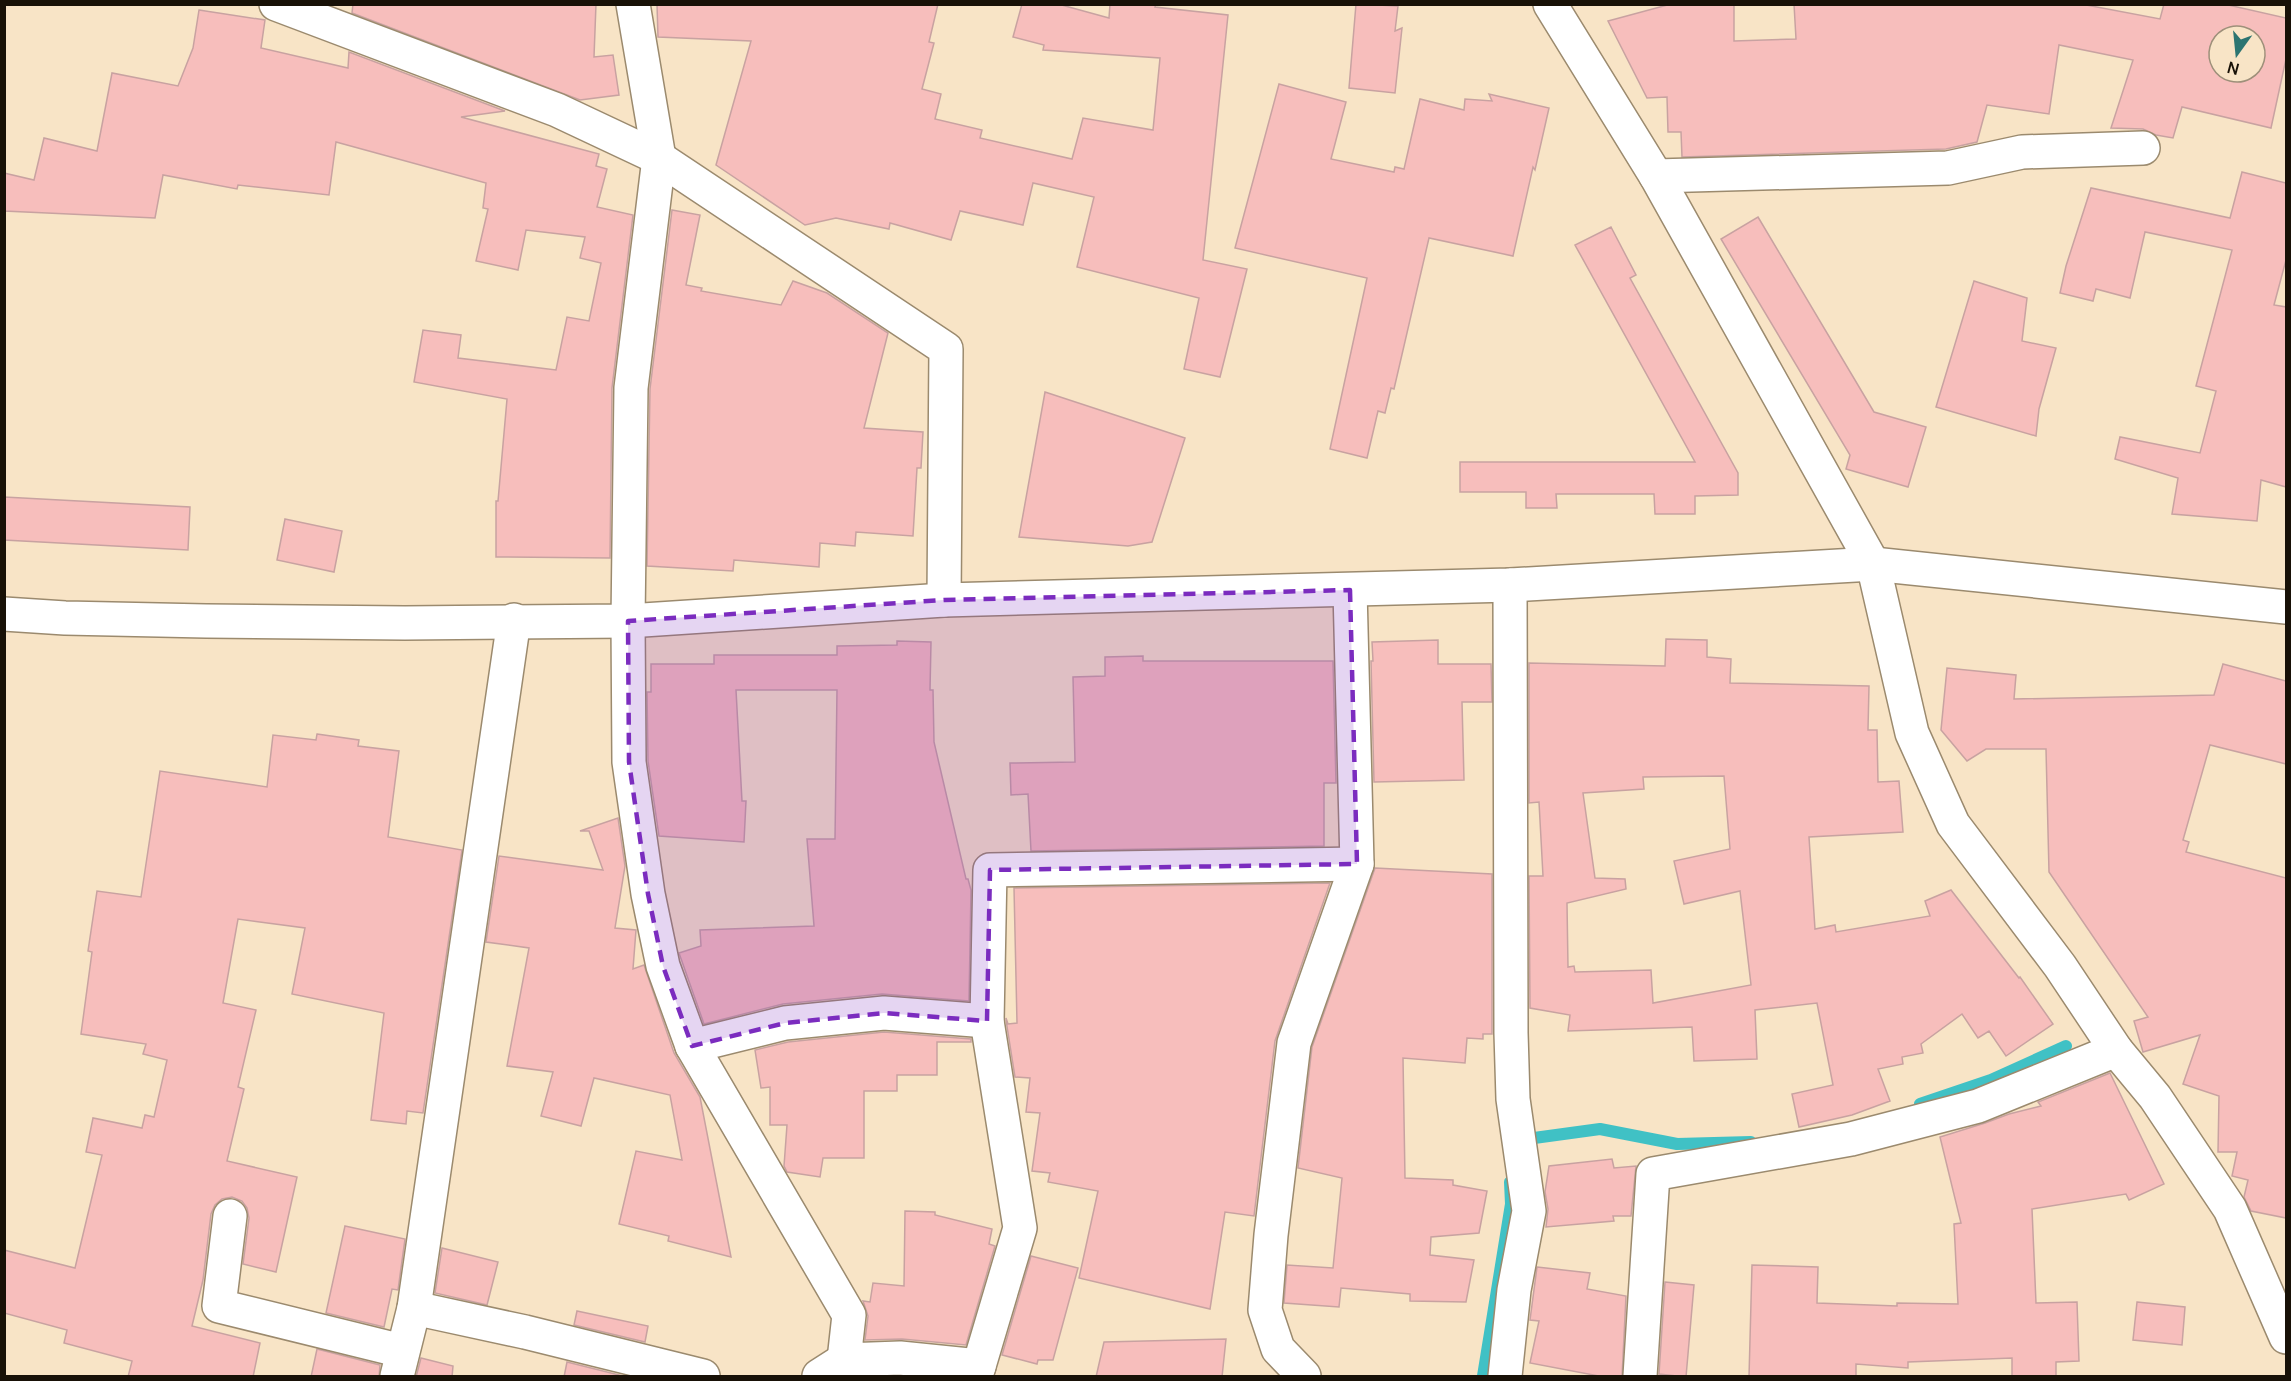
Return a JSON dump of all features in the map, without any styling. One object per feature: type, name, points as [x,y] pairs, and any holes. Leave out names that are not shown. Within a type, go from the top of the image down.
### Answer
[{"type":"street","points":[[276,4],[324,14],[557,110],[659,158],[946,349],[944,600]]},
{"type":"street","points":[[633,4],[659,158],[631,388],[629,762],[647,883],[663,966],[692,1046],[849,1316],[831,1369],[900,1358],[977,1372],[1020,1228],[987,1021],[990,870],[1357,864]]},
{"type":"street","points":[[1550,4],[1656,176],[1873,564],[1912,733],[1953,824],[2060,966],[2116,1050],[2155,1097],[2230,1209],[2286,1337]]},
{"type":"street","points":[[1656,176],[1948,168],[2022,152],[2143,148]]},
{"type":"street","points":[[4,614],[65,618],[405,623],[514,620],[628,621],[944,600],[1510,585],[1873,564],[2286,607]]},
{"type":"street","points":[[1505,1377],[1514,1290],[1529,1212],[1513,1099],[1511,1033],[1510,585]]},
{"type":"street","points":[[1304,1377],[1278,1349],[1264,1310],[1294,1043],[1357,864],[1350,590]]},
{"type":"street","points":[[4,621],[65,618]]},
{"type":"street","points":[[230,1216],[219,1306],[400,1364],[414,1308],[514,620]]},
{"type":"street","points":[[692,1046],[785,1023],[884,1013],[987,1021]]},
{"type":"street","points":[[1640,1377],[1653,1174],[1851,1139],[1978,1106],[2116,1050]]},
{"type":"street","points":[[414,1308],[656,1371],[703,1377]]},
{"type":"highlighted area","points":[[1350,590],[1357,864],[990,870],[987,1021],[884,1013],[785,1023],[692,1046],[663,966],[648,894],[629,762],[628,621],[944,600]]},
{"type":"building","points":[[353,4],[596,4],[594,57],[613,55],[619,95],[580,100],[352,13]]},
{"type":"building","points":[[657,4],[938,4],[929,42],[934,43],[922,89],[941,94],[935,119],[982,130],[980,138],[1072,159],[1083,118],[1153,130],[1160,58],[1043,50],[1044,45],[1013,37],[1022,4],[1058,4],[1109,18],[1110,4],[1156,4],[1155,7],[1228,15],[1203,260],[1247,269],[1220,377],[1184,369],[1199,298],[1077,267],[1094,197],[1033,183],[1023,225],[960,211],[951,240],[890,223],[889,229],[836,218],[805,225],[716,165],[751,41],[658,37]]},
{"type":"building","points":[[1356,4],[1398,6],[1395,31],[1402,28],[1395,93],[1349,88]]},
{"type":"building","points":[[1671,4],[1734,4],[1734,41],[1796,39],[1794,4],[2081,4],[2160,19],[2164,4],[2224,4],[2286,18],[2286,59],[2271,128],[2182,107],[2173,138],[2156,135],[2143,129],[2111,128],[2133,60],[2059,45],[2049,114],[1987,105],[1977,142],[1946,149],[1682,157],[1681,132],[1668,132],[1667,97],[1647,98],[1608,21]]},
{"type":"building","points":[[199,10],[265,20],[261,48],[348,68],[349,52],[505,111],[461,117],[599,154],[596,166],[607,169],[597,207],[633,215],[612,388],[610,558],[496,557],[496,501],[498,501],[507,399],[414,382],[423,330],[461,335],[458,358],[556,370],[567,317],[589,321],[601,263],[580,258],[585,237],[526,230],[518,270],[476,261],[488,209],[483,208],[486,183],[336,142],[329,195],[238,185],[237,189],[163,175],[155,218],[4,211],[4,173],[34,180],[44,138],[97,151],[112,73],[178,86],[193,48]]},
{"type":"building","points":[[1279,84],[1346,102],[1331,159],[1394,172],[1395,167],[1404,169],[1420,99],[1464,110],[1465,99],[1492,101],[1489,94],[1549,108],[1513,256],[1429,238],[1394,389],[1391,388],[1385,413],[1378,411],[1367,458],[1330,449],[1367,278],[1235,248]]},
{"type":"building","points":[[2242,172],[2286,183],[2286,260],[2274,305],[2286,307],[2286,487],[2261,480],[2257,521],[2172,514],[2178,478],[2115,459],[2120,437],[2200,453],[2216,391],[2196,386],[2232,250],[2145,232],[2130,298],[2096,289],[2093,301],[2060,293],[2066,266],[2091,188],[2230,218]]},
{"type":"building","points":[[672,210],[700,215],[686,285],[702,288],[701,291],[781,305],[793,281],[827,293],[888,333],[864,428],[923,432],[921,468],[917,468],[913,536],[856,532],[855,546],[820,543],[819,567],[734,560],[733,571],[647,566],[650,389]]},
{"type":"building","points":[[1758,217],[1874,412],[1926,427],[1908,487],[1846,469],[1850,455],[1721,239]]},
{"type":"building","points":[[1611,227],[1636,275],[1630,278],[1738,473],[1738,495],[1695,496],[1695,514],[1655,514],[1654,494],[1556,494],[1557,508],[1526,508],[1526,492],[1460,492],[1460,462],[1695,462],[1575,245]]},
{"type":"building","points":[[1974,281],[2027,298],[2022,341],[2056,348],[2039,409],[2036,436],[1936,407]]},
{"type":"building","points":[[1045,392],[1185,438],[1152,542],[1128,546],[1019,537]]},
{"type":"building","points":[[4,497],[190,507],[188,550],[4,540]]},
{"type":"building","points":[[285,519],[342,531],[334,572],[277,560]]},
{"type":"building","points":[[1666,639],[1707,640],[1707,657],[1731,659],[1730,683],[1869,686],[1868,730],[1877,730],[1878,782],[1899,781],[1903,832],[1809,837],[1815,929],[1835,925],[1836,932],[1930,916],[1925,901],[1951,890],[2020,977],[2053,1024],[2006,1056],[1989,1031],[1978,1038],[1962,1014],[1921,1044],[1923,1053],[1902,1057],[1903,1064],[1878,1069],[1890,1101],[1852,1115],[1799,1127],[1792,1094],[1833,1085],[1817,1003],[1755,1010],[1757,1059],[1694,1061],[1692,1027],[1568,1031],[1570,1015],[1530,1008],[1529,876],[1543,876],[1539,802],[1529,803],[1529,663],[1665,666]],"holes":[[[1724,776],[1730,849],[1674,861],[1684,904],[1740,891],[1751,985],[1653,1003],[1651,970],[1575,972],[1574,966],[1568,967],[1567,903],[1626,889],[1625,879],[1595,878],[1583,793],[1644,789],[1643,777]]]},
{"type":"building","points":[[1438,640],[1438,664],[1491,664],[1492,702],[1462,702],[1464,780],[1374,782],[1372,642]]},
{"type":"building","points":[[897,641],[931,642],[930,690],[933,690],[934,742],[966,879],[968,879],[971,890],[969,1001],[882,994],[783,1004],[704,1024],[679,953],[701,946],[700,930],[814,926],[807,839],[835,839],[837,690],[736,690],[742,801],[746,801],[744,842],[659,836],[648,761],[647,692],[651,692],[651,664],[714,664],[714,655],[837,655],[837,646],[897,645]]},
{"type":"building","points":[[1143,656],[1143,661],[1333,661],[1336,783],[1324,783],[1324,846],[1031,851],[1028,794],[1011,795],[1010,763],[1075,762],[1073,677],[1105,676],[1105,657]]},
{"type":"building","points":[[2223,664],[2286,681],[2286,764],[2210,745],[2183,840],[2189,842],[2186,852],[2286,878],[2286,1218],[2251,1211],[2244,1197],[2248,1180],[2232,1176],[2237,1152],[2218,1152],[2219,1096],[2183,1084],[2200,1035],[2143,1052],[2134,1021],[2148,1017],[2049,872],[2046,749],[1986,749],[1967,761],[1941,730],[1947,668],[2016,675],[2014,699],[2214,695]]},
{"type":"building","points":[[317,734],[359,740],[358,746],[399,751],[388,837],[462,850],[423,1113],[407,1111],[406,1124],[371,1120],[384,1013],[292,994],[305,928],[238,919],[223,1003],[256,1010],[238,1087],[244,1089],[227,1161],[297,1177],[276,1272],[243,1264],[249,1218],[247,1208],[242,1201],[232,1197],[222,1199],[215,1205],[211,1214],[203,1280],[192,1326],[260,1343],[253,1377],[128,1377],[132,1361],[64,1343],[67,1330],[4,1313],[4,1250],[75,1268],[102,1155],[86,1152],[93,1118],[142,1128],[145,1115],[154,1117],[167,1060],[143,1054],[146,1044],[81,1034],[92,952],[88,951],[97,891],[141,897],[160,771],[267,787],[273,735],[316,740]]},
{"type":"building","points":[[618,818],[625,866],[615,928],[636,930],[633,969],[644,965],[674,1053],[700,1097],[731,1257],[668,1241],[669,1236],[619,1224],[636,1151],[682,1160],[670,1095],[594,1078],[581,1126],[541,1116],[553,1072],[507,1066],[529,948],[486,942],[499,856],[603,870],[589,831],[580,831]]},
{"type":"building","points":[[1375,868],[1492,874],[1492,1034],[1483,1034],[1483,1039],[1467,1038],[1465,1063],[1403,1058],[1405,1178],[1453,1180],[1453,1185],[1487,1191],[1479,1233],[1431,1237],[1430,1255],[1474,1260],[1466,1302],[1410,1301],[1410,1294],[1341,1288],[1339,1307],[1284,1303],[1287,1265],[1333,1268],[1342,1178],[1298,1168],[1312,1047]]},
{"type":"building","points":[[1330,883],[1275,1041],[1254,1216],[1225,1212],[1210,1309],[1079,1278],[1098,1191],[1048,1182],[1050,1173],[1032,1171],[1040,1113],[1026,1112],[1030,1078],[1015,1077],[1006,1020],[1006,1018],[1008,1024],[1017,1023],[1014,888]]},
{"type":"building","points":[[884,1032],[971,1039],[971,1042],[937,1042],[937,1075],[897,1075],[897,1091],[864,1091],[864,1158],[823,1158],[820,1177],[787,1172],[784,1166],[787,1125],[770,1125],[770,1087],[761,1088],[755,1050],[788,1042]]},
{"type":"building","points":[[2110,1073],[2164,1184],[2129,1200],[2126,1194],[2032,1209],[2036,1303],[2077,1302],[2079,1361],[2056,1362],[2056,1377],[2012,1377],[2012,1358],[1908,1362],[1908,1368],[1856,1364],[1856,1377],[1749,1377],[1752,1265],[1818,1267],[1817,1303],[1897,1306],[1897,1303],[1958,1304],[1954,1224],[1961,1223],[1940,1137],[2041,1106],[2038,1102]]},
{"type":"building","points":[[1612,1159],[1614,1168],[1636,1166],[1631,1216],[1613,1216],[1614,1221],[1546,1227],[1548,1209],[1545,1192],[1549,1166]]},
{"type":"building","points":[[905,1211],[935,1212],[935,1215],[992,1229],[989,1244],[995,1246],[966,1345],[902,1339],[865,1340],[868,1316],[863,1301],[870,1302],[873,1283],[904,1286]]},
{"type":"building","points":[[345,1226],[405,1239],[398,1290],[392,1289],[384,1327],[326,1313]]},
{"type":"building","points":[[442,1248],[498,1262],[487,1305],[435,1293]]},
{"type":"building","points":[[1031,1256],[1078,1268],[1053,1360],[1038,1360],[1037,1364],[1002,1355]]},
{"type":"building","points":[[1537,1267],[1590,1273],[1587,1289],[1626,1296],[1622,1377],[1604,1377],[1530,1363],[1539,1321],[1530,1320]]},
{"type":"building","points":[[1665,1282],[1694,1285],[1686,1377],[1659,1374]]},
{"type":"building","points":[[2137,1302],[2185,1307],[2182,1345],[2133,1340]]},
{"type":"building","points":[[577,1311],[648,1326],[645,1342],[574,1325]]},
{"type":"building","points":[[1226,1339],[1222,1377],[1096,1377],[1104,1342]]},
{"type":"building","points":[[317,1349],[380,1365],[379,1377],[311,1377]]},
{"type":"building","points":[[421,1358],[453,1366],[452,1377],[416,1377]]},
{"type":"building","points":[[567,1362],[627,1377],[564,1377]]},
{"type":"waterway","points":[[1920,1104],[1991,1080],[2066,1046]]},
{"type":"waterway","points":[[1519,1140],[1600,1129],[1677,1144],[1751,1142]]},
{"type":"waterway","points":[[1483,1376],[1511,1204],[1510,1182]]}]
